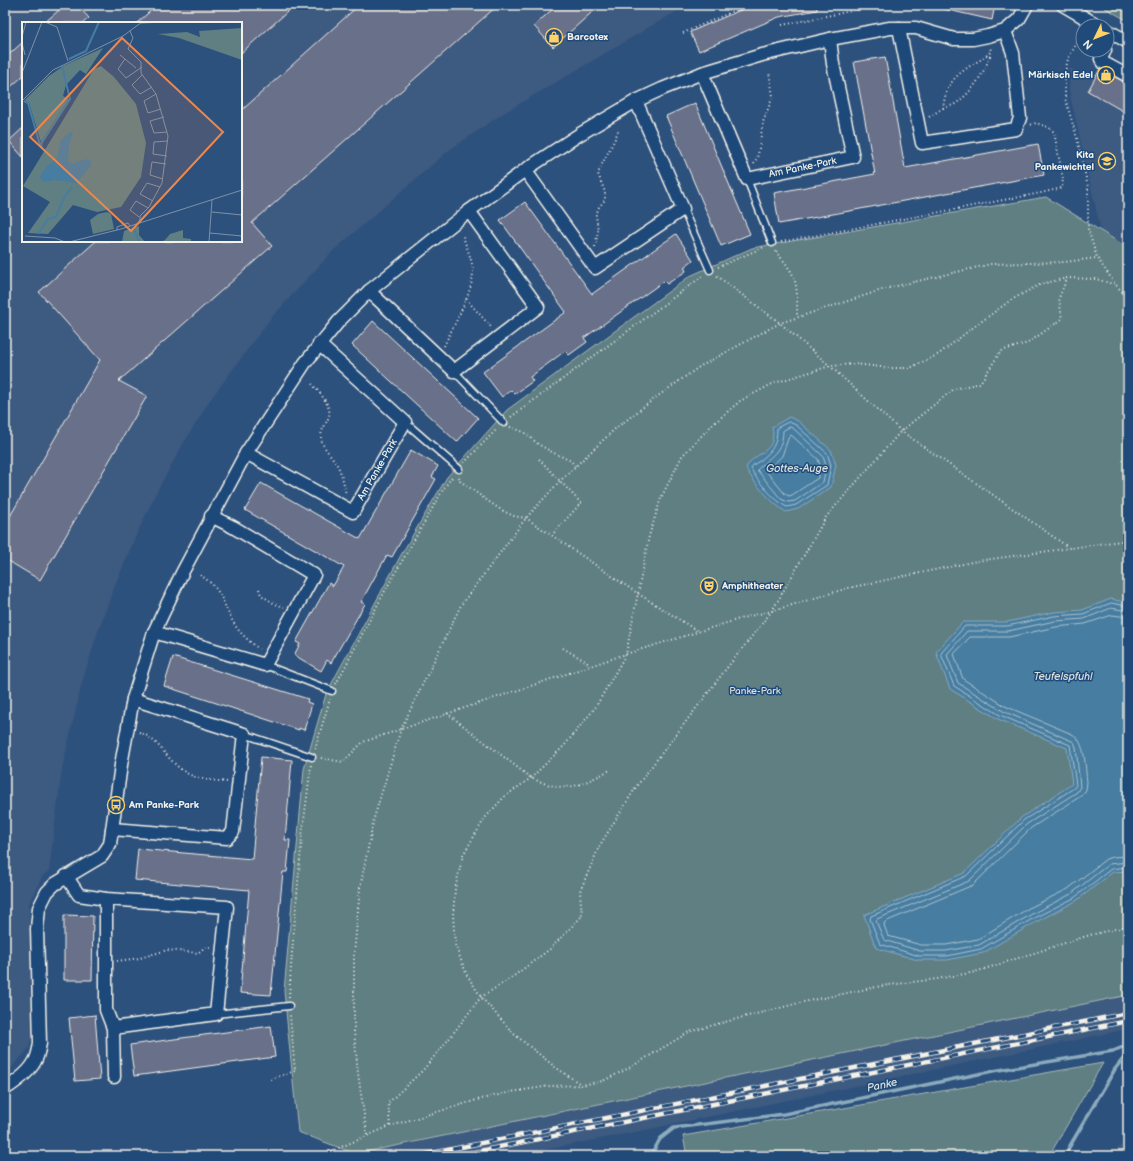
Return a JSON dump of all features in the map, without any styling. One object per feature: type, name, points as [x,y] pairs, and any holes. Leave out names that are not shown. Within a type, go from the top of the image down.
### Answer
[{"type":"street","points":[[5,1089],[26,1073],[36,1061],[40,1043],[37,929],[39,908],[47,892],[66,876],[102,856],[110,844],[120,765],[133,699],[154,632],[211,516],[246,453],[305,363],[339,321],[369,291],[469,211],[525,170],[580,134],[636,101],[662,89],[702,73],[762,55],[830,39],[890,28],[916,28],[954,39],[973,39],[1005,31],[1019,19],[1027,5]]},
{"type":"street","points":[[1063,5],[1085,18]]},
{"type":"street","points":[[899,28],[922,142],[1016,129],[1020,118],[1013,53],[1005,31]]},
{"type":"street","points":[[1115,35],[1128,42]]},
{"type":"street","name":"Am Panke-Park","points":[[747,179],[853,157],[833,64],[830,39]]},
{"type":"street","points":[[1101,58],[1104,63],[1128,76]]},
{"type":"street","points":[[702,73],[747,179]]},
{"type":"street","points":[[525,170],[595,268],[683,209],[636,101]]},
{"type":"street","points":[[369,291],[454,371],[538,307],[469,211]]},
{"type":"street","points":[[319,344],[405,422]]},
{"type":"street","name":"Am Panke-Park","points":[[343,506],[352,512],[405,422]]},
{"type":"street","points":[[246,453],[343,506]]},
{"type":"street","points":[[154,632],[268,660],[314,575],[233,527],[211,516]]},
{"type":"street","points":[[112,829],[227,838],[233,832],[244,734],[133,699]]},
{"type":"street","points":[[66,876],[80,895],[106,899],[227,907],[216,1014],[113,1028]]},
{"type":"street","points":[[106,899],[106,1010],[113,1028],[114,1077]]},
{"type":"lane","points":[[747,179],[772,243]]},
{"type":"lane","points":[[683,209],[710,270]]},
{"type":"lane","points":[[454,371],[504,423]]},
{"type":"lane","points":[[405,422],[459,469]]},
{"type":"lane","points":[[268,660],[332,691]]},
{"type":"lane","points":[[244,734],[312,757]]},
{"type":"lane","points":[[216,1014],[289,1006]]},
{"type":"path","points":[[683,33],[748,5]]},
{"type":"path","points":[[782,25],[881,5]]},
{"type":"path","points":[[918,125],[943,108],[954,104],[972,87],[982,74],[991,51],[990,46]]},
{"type":"path","points":[[1075,46],[1068,59],[1065,72],[1065,98],[1077,138],[1088,187],[1088,229],[1098,258],[1116,285],[1128,298]]},
{"type":"path","points":[[943,108],[948,88],[954,80],[963,71],[986,57],[991,51]]},
{"type":"path","points":[[747,179],[758,156],[763,122],[773,96],[769,72]]},
{"type":"path","points":[[271,1080],[295,1071],[289,1006],[292,953],[302,836],[312,757],[320,726],[332,691],[386,589],[444,488],[459,469],[504,423],[710,270],[772,243],[1033,195],[1062,188],[1063,179],[1054,132],[1048,127],[1036,123],[1016,129]]},
{"type":"path","points":[[602,263],[595,247],[598,231],[596,215],[598,207],[605,200],[605,192],[598,174],[601,163],[616,139],[618,131]]},
{"type":"path","points":[[439,356],[466,299],[472,279],[473,269],[463,236]]},
{"type":"path","points":[[772,243],[778,254],[789,268],[795,281],[797,294],[797,317]]},
{"type":"path","points":[[366,1135],[354,1031],[354,955],[360,888],[374,818],[401,729],[461,605],[526,518],[575,466],[616,428],[699,367],[780,323],[888,288],[991,264],[1065,262],[1098,258]]},
{"type":"path","points":[[710,270],[780,323],[830,366],[901,431],[1069,547]]},
{"type":"path","points":[[582,1085],[555,1067],[514,1034],[481,997],[467,975],[455,945],[453,915],[455,889],[463,855],[485,818],[504,797],[531,778],[564,746],[595,708],[626,654],[649,536],[661,498],[682,456],[711,426],[740,401],[774,383],[830,366],[854,364],[890,368],[910,368],[939,354],[1011,300],[1041,284],[1066,278],[1096,279],[1116,285]]},
{"type":"path","points":[[390,1126],[388,1102],[423,1070],[481,997],[511,978],[550,949],[582,916],[580,891],[600,845],[636,787],[772,611],[826,516],[901,431],[954,389],[980,383],[1001,351],[1028,343],[1062,319],[1059,298],[1066,278]]},
{"type":"path","points":[[466,299],[491,327]]},
{"type":"path","points":[[312,384],[325,401],[330,411],[325,422],[322,441],[340,470],[346,496],[343,506]]},
{"type":"path","points":[[504,423],[513,429],[524,432],[538,444],[571,461],[575,466]]},
{"type":"path","points":[[539,459],[581,503],[552,535]]},
{"type":"path","points":[[459,469],[460,481],[488,501],[514,516],[526,518],[637,593],[699,632]]},
{"type":"path","points":[[312,757],[344,762],[363,742],[447,713],[626,654],[746,617],[772,611],[855,586],[977,561],[1128,540]]},
{"type":"path","points":[[200,575],[221,595],[232,620],[240,633],[268,660]]},
{"type":"path","points":[[259,588],[261,595],[275,604],[283,606],[294,612]]},
{"type":"path","points":[[563,648],[587,662],[589,666]]},
{"type":"path","points":[[447,713],[531,778],[546,784],[567,788],[582,785],[610,770]]},
{"type":"path","points":[[134,731],[149,736],[184,772],[196,778],[239,783]]},
{"type":"path","points":[[320,1156],[390,1126],[491,1097],[550,1086],[582,1085],[603,1081],[690,1032],[717,1024],[803,1002],[881,986],[975,972],[1090,935],[1128,926]]},
{"type":"path","points":[[106,961],[140,958],[167,950],[198,953],[205,947]]},
{"type":"shaded area","points":[[5,5],[687,5],[502,114],[448,151],[333,251],[271,318],[210,400],[157,491],[135,538],[115,585],[97,634],[82,683],[62,769],[49,871],[43,875],[29,903],[32,1036],[29,1048],[12,1067],[5,1072]]},
{"type":"shaded area","name":"Kita Pankewichtel","points":[[1070,68],[1095,79],[1101,68],[1128,84],[1128,248],[1101,231],[1069,90]]},
{"type":"shaded area","points":[[1128,995],[1128,1029],[640,1131],[513,1156],[348,1156]]},
{"type":"shaded area","points":[[1128,1138],[1128,1156],[1110,1156]]},
{"type":"green space","points":[[1100,5],[1128,5],[1128,21]]},
{"type":"green space","name":"Panke-Park","points":[[1046,197],[1128,248],[1128,995],[356,1154],[298,1132],[284,991],[304,769],[326,694],[401,555],[447,477],[507,410],[690,276],[752,248]]},
{"type":"green space","points":[[1103,1063],[1049,1156],[687,1156],[683,1136]]},
{"type":"water","name":"Gottes-Auge","points":[[789,417],[798,421],[831,450],[836,465],[831,487],[798,509],[786,512],[763,492],[753,480],[746,468],[754,458],[769,447],[773,436],[772,427]]},
{"type":"water","name":"Teufelspfuhl","points":[[1111,599],[1128,603],[1128,871],[1113,872],[1076,901],[983,953],[947,960],[918,960],[876,948],[864,915],[964,873],[1022,817],[1072,784],[1067,748],[998,719],[950,689],[936,652],[963,622],[1007,622],[1054,612],[1082,610]]},
{"type":"building","points":[[65,5],[77,5],[89,18],[84,22],[45,22]]},
{"type":"building","points":[[157,5],[295,5],[242,52],[242,22],[138,22]]},
{"type":"building","points":[[359,5],[498,5],[252,223],[272,246],[119,381],[147,396],[40,580],[5,559],[5,525],[100,360],[39,292],[95,242],[242,242],[242,110]]},
{"type":"building","name":"Barcotex","points":[[557,5],[600,5],[553,47],[534,26]]},
{"type":"building","points":[[752,5],[817,5],[817,10],[779,17],[699,51],[690,32]]},
{"type":"building","points":[[944,5],[995,5],[992,20],[944,9]]},
{"type":"building","points":[[22,43],[22,77],[5,92],[5,58]]},
{"type":"building","points":[[885,57],[905,168],[1038,144],[1044,175],[779,224],[774,193],[875,174],[854,62]]},
{"type":"building","points":[[1100,69],[1128,84],[1128,114],[1088,91]]},
{"type":"building","points":[[695,103],[750,234],[721,246],[666,116]]},
{"type":"building","points":[[22,129],[22,156],[9,141]]},
{"type":"building","points":[[525,202],[592,294],[676,234],[693,260],[684,267],[686,271],[667,284],[664,281],[584,338],[587,342],[569,355],[565,351],[530,377],[533,381],[515,394],[511,390],[502,397],[483,372],[566,312],[500,220]]},
{"type":"building","points":[[373,321],[478,418],[457,442],[352,345]]},
{"type":"building","points":[[411,450],[438,466],[432,477],[436,479],[392,557],[387,555],[361,602],[365,604],[331,663],[327,660],[321,671],[294,655],[300,644],[296,642],[329,583],[333,586],[344,567],[245,510],[261,483],[360,539]]},
{"type":"building","points":[[173,657],[308,699],[307,702],[312,704],[304,730],[299,728],[299,730],[164,686]]},
{"type":"building","points":[[261,757],[292,760],[285,840],[290,840],[287,872],[283,872],[271,995],[240,993],[249,890],[135,880],[138,849],[252,859]]},
{"type":"building","points":[[64,915],[93,916],[92,980],[64,980]]},
{"type":"building","points":[[95,1015],[100,1079],[75,1081],[69,1018]]},
{"type":"building","points":[[271,1026],[275,1057],[134,1076],[130,1045]]},
{"type":"waterway","name":"Panke","points":[[651,1156],[660,1139],[674,1128],[784,1114],[993,1071],[1113,1051],[1128,1045]]},
{"type":"waterway","points":[[1064,1156],[1115,1069],[1126,1055]]},
{"type":"railway","points":[[417,1156],[1128,1013]]},
{"type":"railway","points":[[454,1156],[1128,1021]]},
{"type":"place","name":"Barcotex","points":[[554,37]]},
{"type":"place","name":"Märkisch Edel","points":[[1106,75]]},
{"type":"place","name":"Kita Pankewichtel","points":[[1107,161]]},
{"type":"place","name":"Amphitheater","points":[[709,586]]},
{"type":"place","name":"Am Panke-Park","points":[[116,805]]}]
